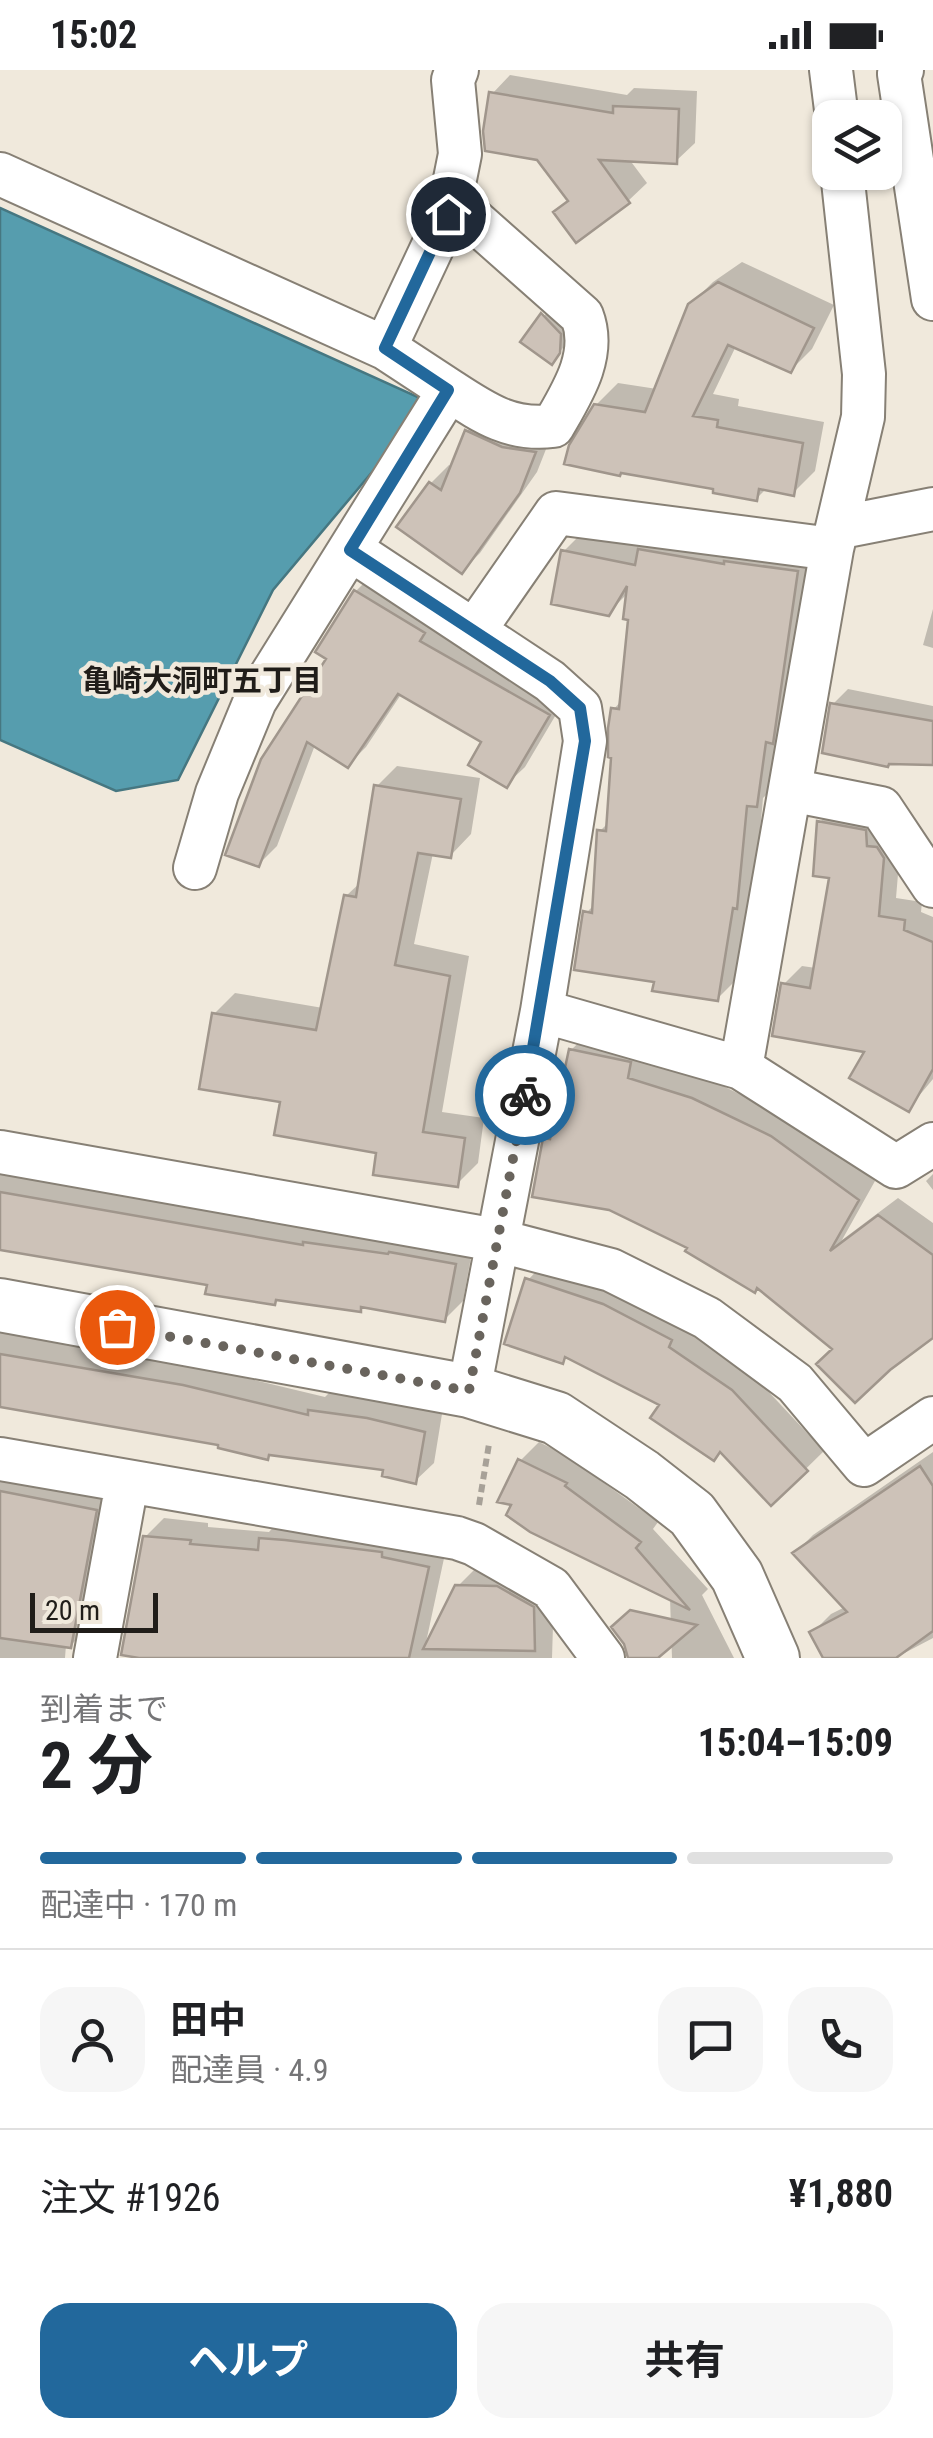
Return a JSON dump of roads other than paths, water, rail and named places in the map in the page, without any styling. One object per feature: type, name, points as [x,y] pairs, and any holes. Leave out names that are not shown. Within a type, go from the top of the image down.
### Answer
[{"type":"street","points":[[385,348],[448,214],[460,154],[452,80],[457,70]]},
{"type":"street","points":[[832,70],[834,100]]},
{"type":"street","points":[[902,70],[899,74],[933,300]]},
{"type":"street","points":[[0,174],[196,266],[385,348],[486,414],[528,428],[553,426],[579,381],[589,334],[582,316],[451,200]]},
{"type":"street","points":[[740,1068],[835,539],[863,416],[864,374],[844,190]]},
{"type":"street","points":[[196,868],[217,793],[255,701],[448,390]]},
{"type":"street","points":[[474,631],[556,513],[835,539],[933,509]]},
{"type":"street","points":[[350,550],[550,681],[580,708],[585,741],[542,1011],[496,1240],[480,1412]]},
{"type":"street","points":[[790,790],[881,808],[933,886]]},
{"type":"street","points":[[542,1011],[740,1068],[896,1167],[933,1144]]},
{"type":"street","points":[[0,1152],[496,1240],[612,1270],[708,1318],[795,1383],[864,1465],[933,1418]]},
{"type":"street","points":[[0,1305],[480,1412],[556,1418],[642,1475],[692,1514],[736,1576],[774,1658]]},
{"type":"street","points":[[0,1459],[457,1538],[551,1588],[603,1658]]},
{"type":"street","points":[[95,1658],[127,1482]]},
{"type":"water","points":[[0,208],[420,398],[378,465],[273,590],[178,780],[116,791],[0,740]]},
{"type":"district","name":"亀崎大洞町五丁目","points":[[202,681]]}]
